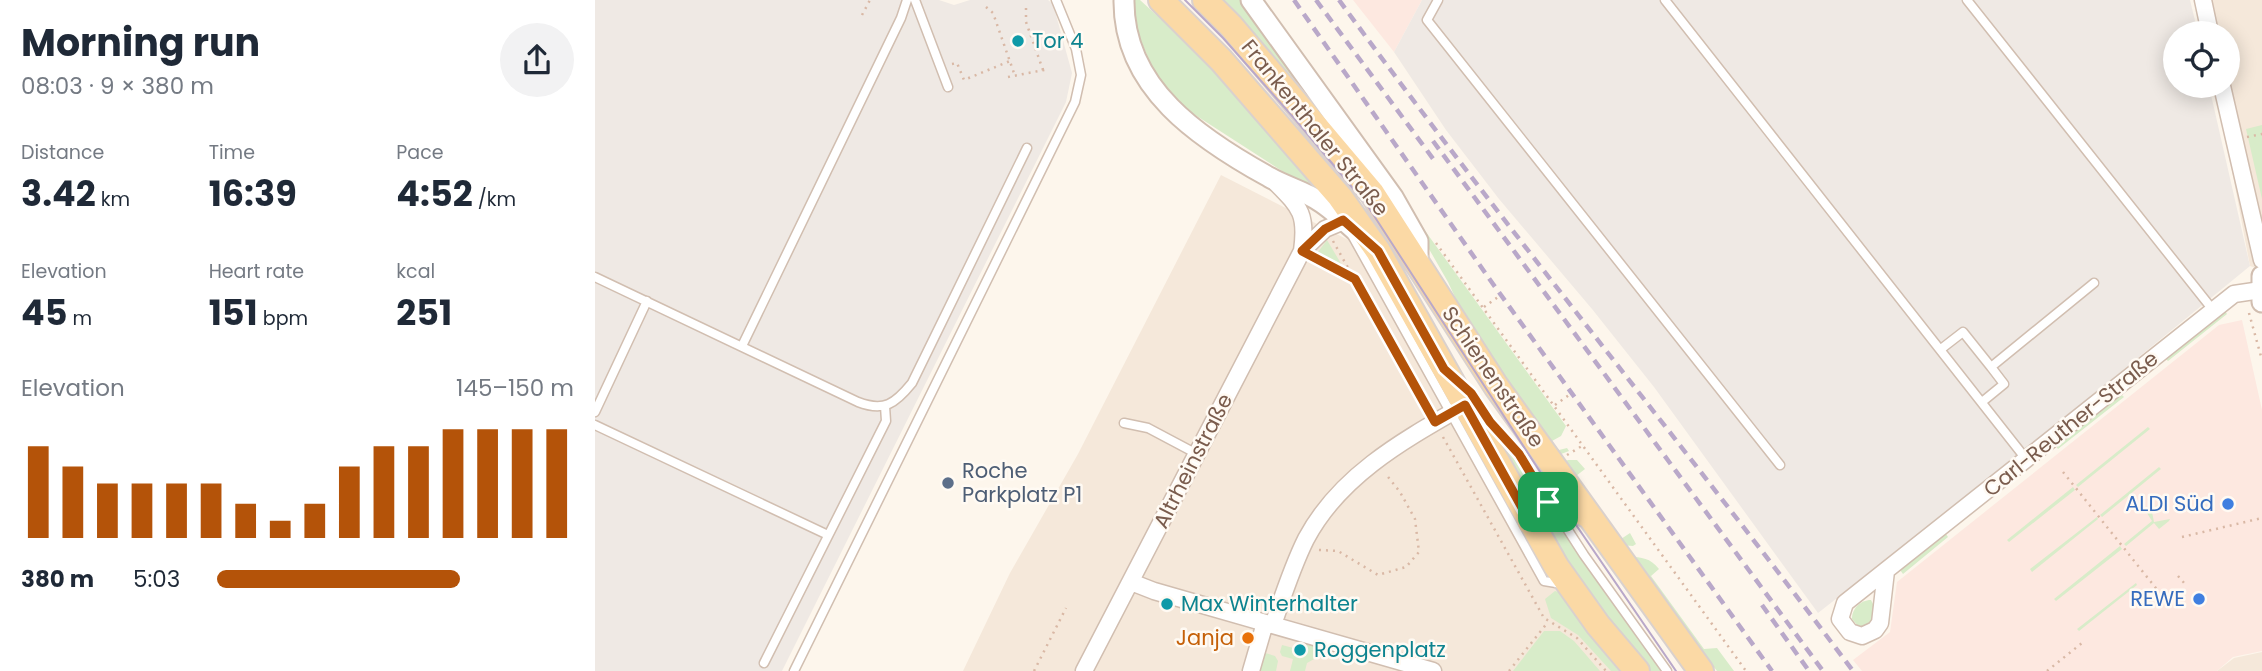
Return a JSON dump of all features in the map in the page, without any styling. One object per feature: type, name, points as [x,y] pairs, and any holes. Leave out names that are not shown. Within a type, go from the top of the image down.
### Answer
[{"type":"main road","name":"Frankenthaler Straße","points":[[1161,0],[1221,60],[1307,158],[1340,197],[1378,251]]},
{"type":"main road","name":"Frankenthaler Straße","points":[[1205,0],[1231,26],[1372,193],[1418,261]]},
{"type":"main road","name":"Schienenstraße","points":[[1378,251],[1444,369],[1449,414],[1530,522],[1569,585],[1637,671]]},
{"type":"main road","name":"Schienenstraße","points":[[1418,261],[1496,386],[1697,667]]},
{"type":"main road","points":[[1530,522],[1540,507],[1558,500],[1590,517]]},
{"type":"street","name":"Schienenstraße","points":[[1124,0],[1128,35],[1147,77],[1170,109],[1208,141],[1271,179],[1323,204],[1378,251]]},
{"type":"street","points":[[1251,0],[1393,197],[1419,241],[1418,261]]},
{"type":"street","points":[[2203,0],[2207,21]]},
{"type":"street","points":[[2225,98],[2256,212],[2262,260]]},
{"type":"street","name":"Altrheinstraße","points":[[1084,671],[1302,251],[1305,232],[1301,214],[1294,201],[1271,179]]},
{"type":"street","name":"Altrheinstraße","points":[[1302,251],[1325,229],[1343,220]]},
{"type":"street","name":"Carl-Reuther-Straße","points":[[1886,571],[2234,294],[2262,289]]},
{"type":"street","points":[[1251,671],[1301,549],[1330,505],[1348,484],[1377,458],[1449,414]]},
{"type":"street","points":[[1131,582],[1154,591],[1432,671]]},
{"type":"lane","points":[[742,346],[901,18],[907,0]]},
{"type":"lane","points":[[915,0],[948,87]]},
{"type":"lane","points":[[794,671],[1075,102],[1080,75],[1076,49],[1056,0]]},
{"type":"lane","points":[[1437,0],[1427,20],[1780,465]]},
{"type":"lane","points":[[1665,0],[2027,459]]},
{"type":"lane","points":[[1967,0],[2213,310]]},
{"type":"lane","points":[[595,277],[857,402],[872,407],[885,406],[901,397],[912,383],[1027,148]]},
{"type":"lane","name":"Schienenstraße","points":[[1343,220],[1543,582],[1569,585]]},
{"type":"lane","points":[[1991,367],[2094,283]]},
{"type":"lane","points":[[595,412],[647,301]]},
{"type":"lane","points":[[1941,349],[1963,332],[1991,367],[2004,384],[1982,402]]},
{"type":"lane","points":[[1444,369],[1471,393],[1490,422],[1519,454],[1548,502],[1667,671]]},
{"type":"lane","points":[[764,663],[886,421],[885,406]]},
{"type":"lane","points":[[1124,423],[1148,428],[1197,454]]},
{"type":"lane","points":[[595,425],[828,534]]},
{"type":"path","points":[[862,15],[870,0]]},
{"type":"path","points":[[986,8],[993,13],[1015,76]]},
{"type":"path","points":[[1026,8],[1026,22],[1043,70]]},
{"type":"path","points":[[941,68],[957,63],[964,80],[1010,61]]},
{"type":"path","points":[[1008,77],[1049,69]]},
{"type":"path","points":[[1325,229],[1355,279],[1449,414],[1543,618],[1577,638],[1606,671]]},
{"type":"path","points":[[1436,242],[1747,671]]},
{"type":"path","points":[[1302,251],[1355,279]]},
{"type":"path","points":[[1483,308],[1498,297]]},
{"type":"path","points":[[1555,405],[1569,395]]},
{"type":"path","points":[[1301,549],[1338,551],[1378,575],[1406,567],[1419,552],[1415,519],[1377,458]]},
{"type":"path","points":[[2063,472],[2158,592]]},
{"type":"path","points":[[2182,537],[2262,518]]},
{"type":"path","points":[[2178,576],[2185,584]]},
{"type":"path","points":[[1034,671],[1066,608]]},
{"type":"path","points":[[1509,671],[1548,622]]},
{"type":"path","points":[[2046,671],[2082,643]]},
{"type":"shaded area","points":[[595,0],[939,0],[954,5],[970,0],[1048,0],[1053,4],[1072,73],[1066,102],[782,671],[595,671]]},
{"type":"shaded area","points":[[1353,0],[1422,0],[1394,52]]},
{"type":"shaded area","points":[[1422,0],[2190,0],[2195,21],[2163,21],[2163,98],[2212,98],[2250,266],[2012,461],[1818,613],[1654,387],[1499,199],[1446,130],[1394,52]]},
{"type":"shaded area","points":[[2200,0],[2262,0],[2262,270],[2250,266],[2218,98],[2240,98],[2240,21],[2204,21]]},
{"type":"shaded area","points":[[1221,175],[1364,248],[1583,637],[1614,671],[963,671],[1010,573],[1078,454]]},
{"type":"shaded area","points":[[2242,320],[2262,410],[2262,651],[2233,657],[2217,671],[1862,671],[1853,660],[1890,632],[1897,582],[2219,325]]},
{"type":"shaded area","points":[[2262,652],[2262,671],[2217,671],[2234,658]]},
{"type":"green space","points":[[1132,0],[1140,0],[1214,72],[1330,202],[1189,111],[1153,69],[1131,11]]},
{"type":"green space","points":[[1218,0],[1244,0],[1372,176]]},
{"type":"green space","points":[[2262,125],[2262,199],[2246,129]]},
{"type":"green space","points":[[1418,221],[1566,426],[1561,436],[1552,441],[1559,450],[1567,448],[1569,451],[1556,456],[1473,336],[1448,282],[1414,223]]},
{"type":"green space","points":[[1327,240],[1346,272],[1315,256]]},
{"type":"green space","points":[[2225,311],[2227,314],[2168,361],[2165,358]]},
{"type":"green space","points":[[2121,394],[2124,397],[2058,449],[2056,446]]},
{"type":"green space","points":[[2148,427],[2150,429],[2078,487],[2076,485]]},
{"type":"green space","points":[[1495,436],[1528,476],[1524,479],[1530,488],[1521,493]]},
{"type":"green space","points":[[1577,460],[1585,469],[1576,476],[1621,539],[1630,533],[1636,544],[1620,545],[1561,463]]},
{"type":"green space","points":[[2159,467],[2161,469],[2102,517],[2100,515]]},
{"type":"green space","points":[[2073,487],[2075,490],[2009,542],[2007,540]]},
{"type":"green space","points":[[2166,501],[2168,509],[2152,512],[2154,522],[2170,519],[2169,521],[2159,529],[2154,523],[2126,546],[2124,544],[2152,521],[2147,513]]},
{"type":"green space","points":[[1550,512],[1662,671],[1648,671],[1637,659],[1544,531],[1545,517]]},
{"type":"green space","points":[[2097,517],[2098,519],[2032,572],[2030,569]]},
{"type":"green space","points":[[1946,534],[1948,537],[1903,574],[1900,570]]},
{"type":"green space","points":[[2120,546],[2122,549],[2056,601],[2054,599]]},
{"type":"green space","points":[[1629,557],[1645,559],[1656,565],[1659,569],[1651,576],[1704,649],[1717,648],[1734,671],[1717,671]]},
{"type":"green space","points":[[2136,583],[2137,585],[2079,631],[2077,629]]},
{"type":"green space","points":[[1555,591],[1562,593],[1583,620],[1591,637],[1619,671],[1611,671],[1578,635],[1551,618],[1545,599]]},
{"type":"green space","points":[[1871,600],[1874,606],[1871,622],[1864,627],[1858,626],[1852,619],[1853,612],[1860,603]]},
{"type":"green space","points":[[1544,631],[1560,631],[1574,641],[1600,671],[1513,671]]},
{"type":"green space","points":[[1304,641],[1319,647],[1316,658],[1307,663],[1305,671],[1290,671],[1293,659],[1282,656],[1282,645],[1301,650]]},
{"type":"green space","points":[[1262,652],[1275,656],[1278,661],[1276,671],[1256,671]]},
{"type":"tram line","points":[[1185,0],[1223,38],[1367,205],[1546,481],[1676,671]]},
{"type":"railway","points":[[1294,0],[1493,284],[1772,671]]},
{"type":"railway","points":[[1316,0],[1434,160]]},
{"type":"railway","points":[[1339,0],[1853,671]]},
{"type":"railway","points":[[1433,141],[1823,671]]},
{"type":"railway","points":[[1762,605],[1809,671]]},
{"type":"place","name":"Tor 4","points":[[1018,41]]},
{"type":"place","name":"Roche Parkplatz P1","points":[[948,483]]},
{"type":"place","name":"ALDI Süd","points":[[2228,504]]},
{"type":"place","name":"REWE","points":[[2199,599]]},
{"type":"place","name":"Max Winterhalter","points":[[1167,604]]},
{"type":"place","name":"Janja","points":[[1248,638]]},
{"type":"place","name":"Roggenplatz","points":[[1300,650]]},
{"type":"route","points":[[1343,220],[1378,251],[1444,369],[1471,393],[1490,422],[1519,454],[1548,502],[1540,507],[1530,522],[1465,405],[1435,422],[1355,279],[1302,251],[1325,229],[1343,220]]}]
